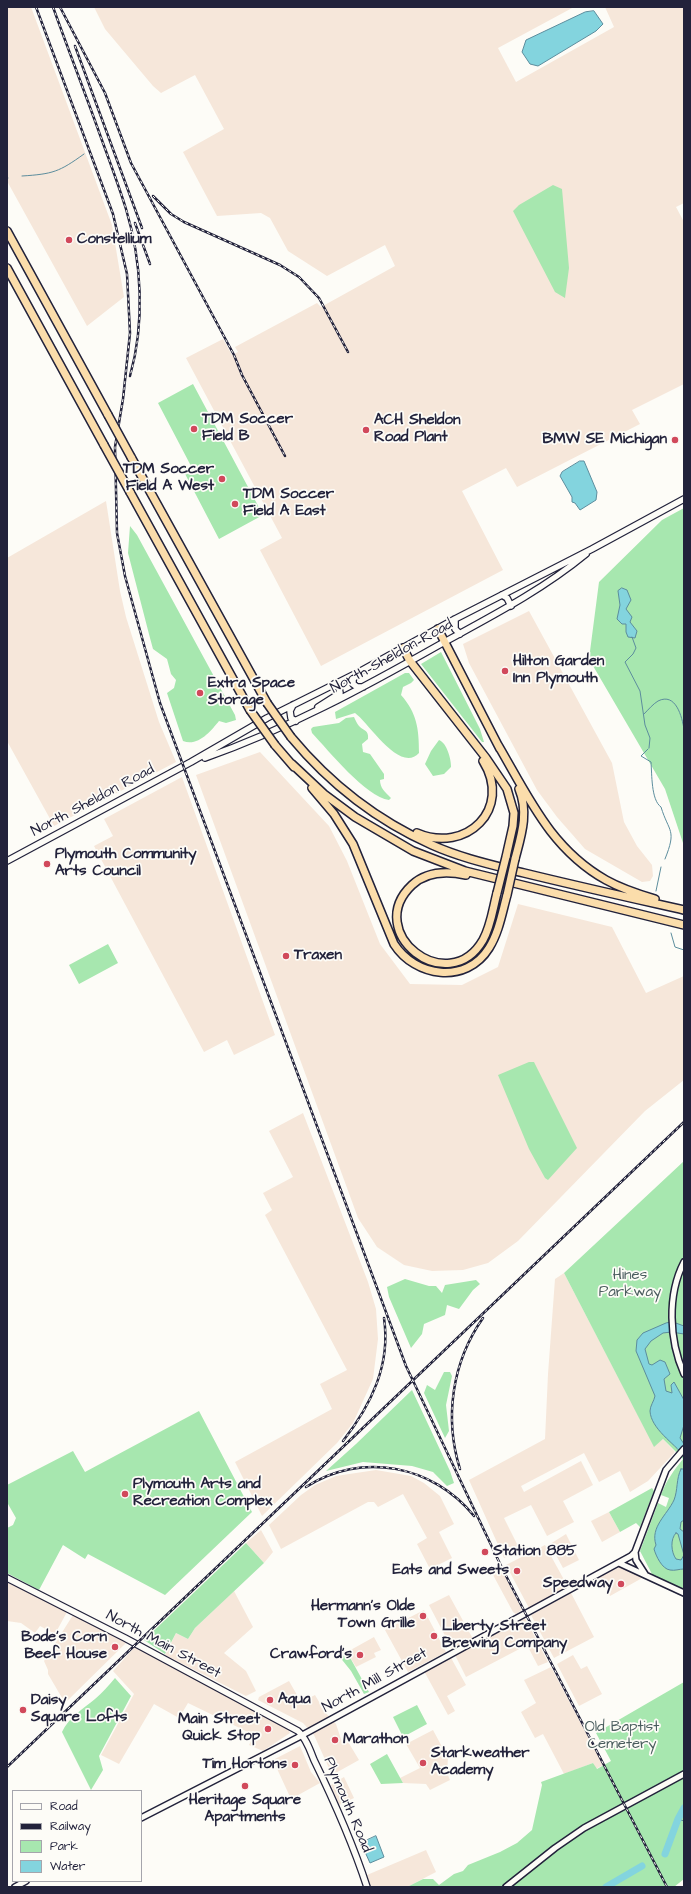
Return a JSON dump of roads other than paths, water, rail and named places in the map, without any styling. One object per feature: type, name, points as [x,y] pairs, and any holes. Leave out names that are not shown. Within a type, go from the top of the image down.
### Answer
[{"type":"highway","points":[[7,231],[267,703],[291,737],[330,779],[357,802],[381,818],[432,845],[472,860],[684,910]]},
{"type":"highway","points":[[7,268],[250,710],[275,745],[334,814],[346,833],[358,855],[394,944],[403,956],[412,964],[428,971],[444,973],[457,971],[475,963],[484,955],[493,942],[507,895],[523,826],[524,804],[520,790],[498,745],[438,629]]},
{"type":"highway","points":[[403,648],[410,662],[500,777],[509,794],[514,813],[513,826],[506,857],[497,893],[487,930],[474,951],[461,959],[447,963],[428,960],[415,954],[402,939],[397,920],[399,905],[408,888],[425,876],[436,873],[451,873],[493,882],[523,885]]},
{"type":"highway","points":[[381,818],[422,836],[439,839],[461,836],[479,824],[489,806],[492,794],[491,780],[485,765],[462,729]]},
{"type":"highway","points":[[498,745],[542,821],[571,854],[595,873],[621,887],[684,910]]},
{"type":"highway","points":[[292,764],[324,794],[355,817],[413,851],[465,871],[684,925]]},
{"type":"main road","name":"North Sheldon Road","points":[[7,860],[191,762],[293,705],[359,672],[455,619],[592,549],[684,499]]},
{"type":"main road","name":"North Sheldon Road","points":[[191,762],[296,721],[368,686],[511,606],[574,564],[592,549]]},
{"type":"main road","points":[[502,595],[507,598],[511,606]]},
{"type":"main road","points":[[455,619],[455,629],[460,634]]},
{"type":"main road","points":[[359,672],[354,678],[353,684],[357,687],[368,686]]},
{"type":"main road","points":[[306,716],[311,710],[338,696],[340,691],[334,684]]},
{"type":"main road","points":[[293,705],[290,715],[291,718],[296,721]]},
{"type":"main road","name":"North Main Street","points":[[9,1579],[164,1658],[283,1722],[302,1735]]},
{"type":"main road","name":"Plymouth Road","points":[[302,1735],[352,1846],[367,1887]]},
{"type":"street","points":[[684,1262],[675,1289],[672,1321],[676,1352],[684,1374]]},
{"type":"street","points":[[646,1575],[636,1560],[635,1552],[666,1470],[684,1450]]},
{"type":"street","name":"North Mill Street","points":[[142,1817],[302,1735],[631,1556],[635,1552]]},
{"type":"street","points":[[620,1562],[684,1593]]},
{"type":"street","points":[[506,1887],[572,1836],[684,1774]]},
{"type":"street","points":[[15,1887],[24,1882]]},
{"type":"water","points":[[594,11],[603,24],[596,31],[538,66],[530,64],[522,52],[526,40],[585,12]]},
{"type":"water","points":[[580,461],[584,461],[597,492],[596,500],[580,510],[575,503],[572,502],[572,497],[560,476],[562,472]]},
{"type":"water","points":[[622,588],[627,590],[631,600],[626,609],[632,617],[630,622],[637,631],[635,638],[628,637],[626,632],[626,624],[622,624],[617,619],[620,605],[618,591]]},
{"type":"water","points":[[673,1322],[684,1326],[684,1334],[671,1332],[663,1333],[651,1341],[645,1349],[649,1364],[652,1365],[660,1360],[665,1362],[670,1374],[664,1379],[666,1391],[672,1393],[671,1385],[674,1382],[684,1400],[684,1425],[680,1438],[684,1444],[684,1456],[659,1430],[651,1418],[650,1409],[655,1396],[636,1351],[637,1340],[643,1333],[666,1323]]},
{"type":"water","points":[[681,1469],[684,1469],[684,1520],[681,1522],[680,1529],[684,1532],[684,1555],[684,1569],[672,1570],[664,1567],[658,1558],[654,1549],[656,1545],[655,1532],[660,1521],[674,1500]],"holes":[[[676,1533],[678,1534],[684,1555],[681,1560],[676,1559],[672,1549],[672,1542]]]},
{"type":"water","points":[[376,1836],[384,1857],[370,1863],[361,1843]]},
{"type":"waterway","points":[[22,176],[55,171],[68,165],[84,154]]},
{"type":"waterway","points":[[632,637],[636,648],[633,654],[625,662],[640,691],[645,725],[650,738],[649,748]]},
{"type":"waterway","points":[[644,714],[658,701],[664,699],[669,700],[674,703],[680,712],[684,729]]},
{"type":"waterway","points":[[648,749],[641,756],[651,762],[655,799],[661,807],[671,836],[671,842],[665,859]]},
{"type":"waterway","points":[[656,891],[661,867]]},
{"type":"waterway","points":[[671,933],[675,947],[684,950]]},
{"type":"waterway","points":[[665,1854],[678,1819],[684,1808]]},
{"type":"waterway","points":[[678,1819],[684,1821]]},
{"type":"waterway","points":[[606,1887],[642,1866]]},
{"type":"railway","points":[[36,7],[113,214],[127,274],[130,333],[123,399],[115,447],[117,533],[125,576],[160,703],[406,1366],[502,1568],[667,1887]]},
{"type":"railway","points":[[53,7],[116,180],[131,229],[138,271],[140,314],[135,356],[130,376]]},
{"type":"railway","points":[[60,7],[105,93],[131,163],[234,355],[242,375],[285,456]]},
{"type":"railway","points":[[75,46],[142,228]]},
{"type":"railway","points":[[153,196],[171,214],[184,222],[280,265],[299,277],[319,298],[348,352]]},
{"type":"railway","points":[[135,223],[150,264]]},
{"type":"railway","points":[[7,1767],[684,1122]]},
{"type":"railway","points":[[343,1441],[362,1413],[377,1384],[384,1352],[384,1318]]},
{"type":"railway","points":[[460,1469],[452,1430],[454,1391],[464,1353],[472,1335],[483,1318]]},
{"type":"railway","points":[[306,1487],[327,1476],[350,1469],[373,1467],[395,1469],[417,1475],[438,1485],[457,1499],[474,1516]]},
{"type":"place","name":"Constellium","points":[[69,240]]},
{"type":"place","name":"TDM Soccer Field B","points":[[194,429]]},
{"type":"place","name":"ACH Sheldon Road Plant","points":[[366,430]]},
{"type":"place","name":"BMW SE Michigan","points":[[675,440]]},
{"type":"place","name":"TDM Soccer Field A West","points":[[222,479]]},
{"type":"place","name":"TDM Soccer Field A East","points":[[235,504]]},
{"type":"place","name":"Hilton Garden Inn Plymouth","points":[[505,671]]},
{"type":"place","name":"Extra Space Storage","points":[[200,693]]},
{"type":"place","name":"Plymouth Community Arts Council","points":[[47,864]]},
{"type":"place","name":"Traxen","points":[[286,956]]},
{"type":"place","name":"Plymouth Arts and Recreation Complex","points":[[125,1494]]},
{"type":"place","name":"Station 885","points":[[485,1552]]},
{"type":"place","name":"Eats and Sweets","points":[[517,1571]]},
{"type":"place","name":"Speedway","points":[[621,1584]]},
{"type":"place","name":"Hermann's Olde Town Grille","points":[[423,1616]]},
{"type":"place","name":"Liberty Street Brewing Company","points":[[434,1636]]},
{"type":"place","name":"Bode's Corn Beef House","points":[[115,1647]]},
{"type":"place","name":"Crawford's","points":[[360,1655]]},
{"type":"place","name":"Aqua","points":[[270,1700]]},
{"type":"place","name":"Daisy Square Lofts","points":[[23,1710]]},
{"type":"place","name":"Main Street Quick Stop","points":[[268,1729]]},
{"type":"place","name":"Marathon","points":[[335,1740]]},
{"type":"place","name":"Starkweather Academy","points":[[423,1763]]},
{"type":"place","name":"Tim Hortons","points":[[295,1765]]},
{"type":"place","name":"Heritage Square Apartments","points":[[245,1786]]},
{"type":"park label","name":"Hines Parkway","points":[[630,1284]]},
{"type":"park label","name":"Old Baptist Cemetery","points":[[622,1736]]}]
